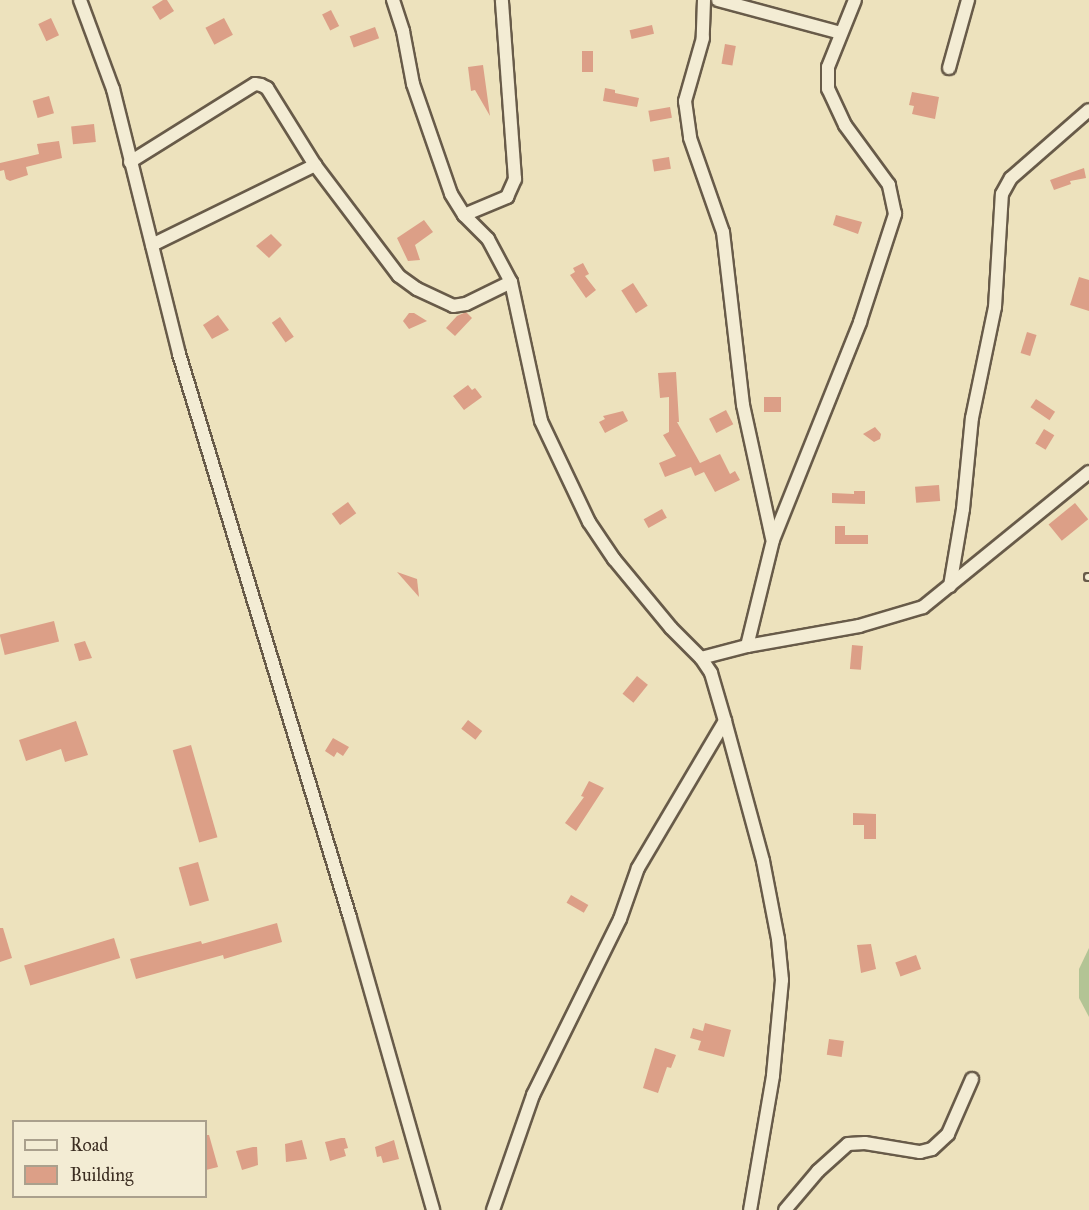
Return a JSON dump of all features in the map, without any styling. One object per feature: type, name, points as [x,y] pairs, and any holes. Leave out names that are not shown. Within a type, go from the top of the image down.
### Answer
[{"type":"street","points":[[80,0],[113,89],[179,354],[350,918],[433,1210]]},
{"type":"street","points":[[393,0],[403,31],[414,84],[451,195],[464,215],[488,239],[512,282],[541,421],[589,522],[614,560],[671,628],[701,658],[711,674],[725,721],[763,861],[778,939],[782,980],[773,1076],[750,1210]]},
{"type":"street","points":[[464,215],[507,197],[515,179],[502,0]]},
{"type":"street","points":[[704,0],[703,38],[685,100],[690,138],[723,232],[743,405],[773,540]]},
{"type":"street","points":[[718,0],[841,33]]},
{"type":"street","points":[[747,646],[773,540],[860,322],[895,214],[890,185],[845,125],[828,89],[828,67],[855,0]]},
{"type":"street","points":[[950,68],[968,0]]},
{"type":"street","points":[[130,162],[255,84],[267,88],[315,165],[388,264],[417,289],[453,306],[460,306],[512,282]]},
{"type":"street","points":[[950,586],[963,509],[972,418],[995,307],[1002,194],[1011,178],[1089,110]]},
{"type":"street","points":[[152,245],[315,165]]},
{"type":"street","points":[[701,658],[747,646],[882,621],[923,607],[1089,472]]},
{"type":"street","points":[[493,1210],[533,1095],[620,919],[638,868],[725,721]]},
{"type":"street","points":[[785,1210],[818,1171],[848,1144],[865,1143],[920,1152],[932,1149],[948,1134],[972,1079]]},
{"type":"green space","points":[[1089,948],[1089,1017],[1079,998],[1079,969]]},
{"type":"building","points":[[167,0],[174,11],[160,20],[152,7]]},
{"type":"building","points":[[331,10],[339,26],[330,31],[322,15]]},
{"type":"building","points":[[51,18],[59,35],[46,41],[38,24]]},
{"type":"building","points":[[224,18],[233,35],[214,45],[205,28]]},
{"type":"building","points":[[652,25],[654,34],[632,39],[630,30]]},
{"type":"building","points":[[375,27],[379,38],[354,48],[350,36]]},
{"type":"building","points":[[725,44],[736,46],[732,66],[722,64]]},
{"type":"building","points":[[582,51],[593,51],[593,72],[582,72]]},
{"type":"building","points":[[483,65],[490,116],[475,90],[471,91],[468,67]]},
{"type":"building","points":[[605,88],[615,90],[615,93],[639,98],[637,107],[603,101]]},
{"type":"building","points":[[912,92],[939,97],[935,119],[912,114],[914,106],[909,105]]},
{"type":"building","points":[[49,96],[54,113],[38,118],[33,101]]},
{"type":"building","points":[[670,107],[672,118],[650,122],[648,111]]},
{"type":"building","points":[[94,124],[96,142],[73,144],[71,126]]},
{"type":"building","points":[[59,141],[62,158],[26,167],[28,175],[10,181],[6,179],[4,170],[0,171],[0,163],[39,154],[37,144]]},
{"type":"building","points":[[669,157],[671,169],[654,172],[652,160]]},
{"type":"building","points":[[1084,168],[1086,178],[1070,181],[1071,184],[1054,190],[1050,180]]},
{"type":"building","points":[[836,215],[862,222],[858,234],[833,225]]},
{"type":"building","points":[[424,220],[433,232],[415,245],[420,260],[408,261],[397,238]]},
{"type":"building","points":[[271,234],[282,245],[269,258],[256,246]]},
{"type":"building","points":[[583,263],[589,274],[585,276],[596,290],[586,298],[570,275],[575,272],[573,268]]},
{"type":"building","points":[[1079,277],[1089,280],[1089,311],[1070,305]]},
{"type":"building","points":[[633,283],[648,306],[636,313],[621,291]]},
{"type":"building","points":[[466,312],[472,318],[455,336],[446,328],[457,316]]},
{"type":"building","points":[[409,313],[414,313],[427,321],[409,329],[403,321]]},
{"type":"building","points":[[218,315],[229,330],[212,339],[203,325]]},
{"type":"building","points":[[280,317],[294,337],[286,342],[272,323]]},
{"type":"building","points":[[1027,332],[1037,335],[1030,356],[1021,353]]},
{"type":"building","points":[[676,372],[679,422],[677,422],[700,463],[720,454],[730,474],[735,471],[740,480],[715,492],[704,472],[695,476],[691,467],[665,477],[659,463],[676,456],[663,435],[669,432],[669,397],[660,398],[658,373]]},
{"type":"building","points":[[468,385],[472,390],[475,388],[482,397],[464,410],[453,396]]},
{"type":"building","points":[[764,397],[781,397],[781,412],[764,412]]},
{"type":"building","points":[[1036,399],[1055,412],[1049,420],[1030,407]]},
{"type":"building","points":[[726,410],[733,424],[716,433],[709,419]]},
{"type":"building","points":[[623,411],[628,421],[605,433],[599,422],[605,419],[603,416]]},
{"type":"building","points":[[875,427],[881,434],[880,439],[874,442],[863,434]]},
{"type":"building","points":[[1044,429],[1054,435],[1046,450],[1035,444]]},
{"type":"building","points":[[939,485],[940,501],[916,503],[915,487]]},
{"type":"building","points":[[854,491],[865,491],[865,504],[832,503],[832,493],[854,494]]},
{"type":"building","points":[[348,502],[356,513],[340,525],[332,514]]},
{"type":"building","points":[[1075,503],[1088,519],[1062,541],[1049,524]]},
{"type":"building","points":[[662,509],[667,518],[648,528],[644,519]]},
{"type":"building","points":[[835,526],[845,526],[845,535],[868,535],[868,544],[835,544]]},
{"type":"building","points":[[397,572],[417,579],[419,597]]},
{"type":"building","points":[[54,621],[59,641],[5,655],[0,634]]},
{"type":"building","points":[[85,641],[92,658],[79,661],[74,644]]},
{"type":"building","points":[[852,645],[863,646],[861,670],[850,669]]},
{"type":"building","points":[[637,676],[648,685],[633,703],[623,694]]},
{"type":"building","points":[[468,720],[482,731],[475,740],[461,729]]},
{"type":"building","points":[[76,721],[88,755],[65,762],[61,749],[26,761],[19,740]]},
{"type":"building","points":[[333,738],[349,747],[343,756],[337,752],[334,757],[325,751]]},
{"type":"building","points":[[191,745],[217,837],[199,843],[173,750]]},
{"type":"building","points":[[589,781],[604,788],[576,831],[565,823],[584,797],[581,796]]},
{"type":"building","points":[[853,813],[876,814],[876,839],[864,839],[864,825],[853,825]]},
{"type":"building","points":[[198,862],[209,900],[190,906],[179,868]]},
{"type":"building","points":[[571,895],[588,905],[584,913],[566,903]]},
{"type":"building","points":[[277,923],[282,942],[224,959],[223,955],[136,979],[130,959],[201,941],[202,944]]},
{"type":"building","points":[[0,928],[3,928],[12,958],[0,962]]},
{"type":"building","points":[[114,938],[120,958],[30,986],[24,965]]},
{"type":"building","points":[[871,944],[876,969],[861,973],[857,945]]},
{"type":"building","points":[[916,955],[921,969],[900,977],[895,963]]},
{"type":"building","points":[[705,1023],[731,1030],[724,1057],[698,1050],[701,1041],[690,1038],[693,1028],[703,1031]]},
{"type":"building","points":[[829,1039],[844,1041],[842,1057],[827,1055]]},
{"type":"building","points":[[655,1048],[676,1055],[671,1068],[667,1067],[658,1093],[643,1088]]},
{"type":"building","points":[[207,1135],[209,1135],[218,1167],[207,1170]]},
{"type":"building","points":[[345,1138],[348,1148],[344,1149],[346,1156],[330,1161],[325,1142]]},
{"type":"building","points":[[302,1140],[307,1159],[286,1162],[285,1144]]},
{"type":"building","points":[[394,1140],[399,1159],[383,1163],[381,1156],[377,1157],[375,1147]]},
{"type":"building","points":[[257,1147],[258,1165],[242,1170],[236,1151]]}]
